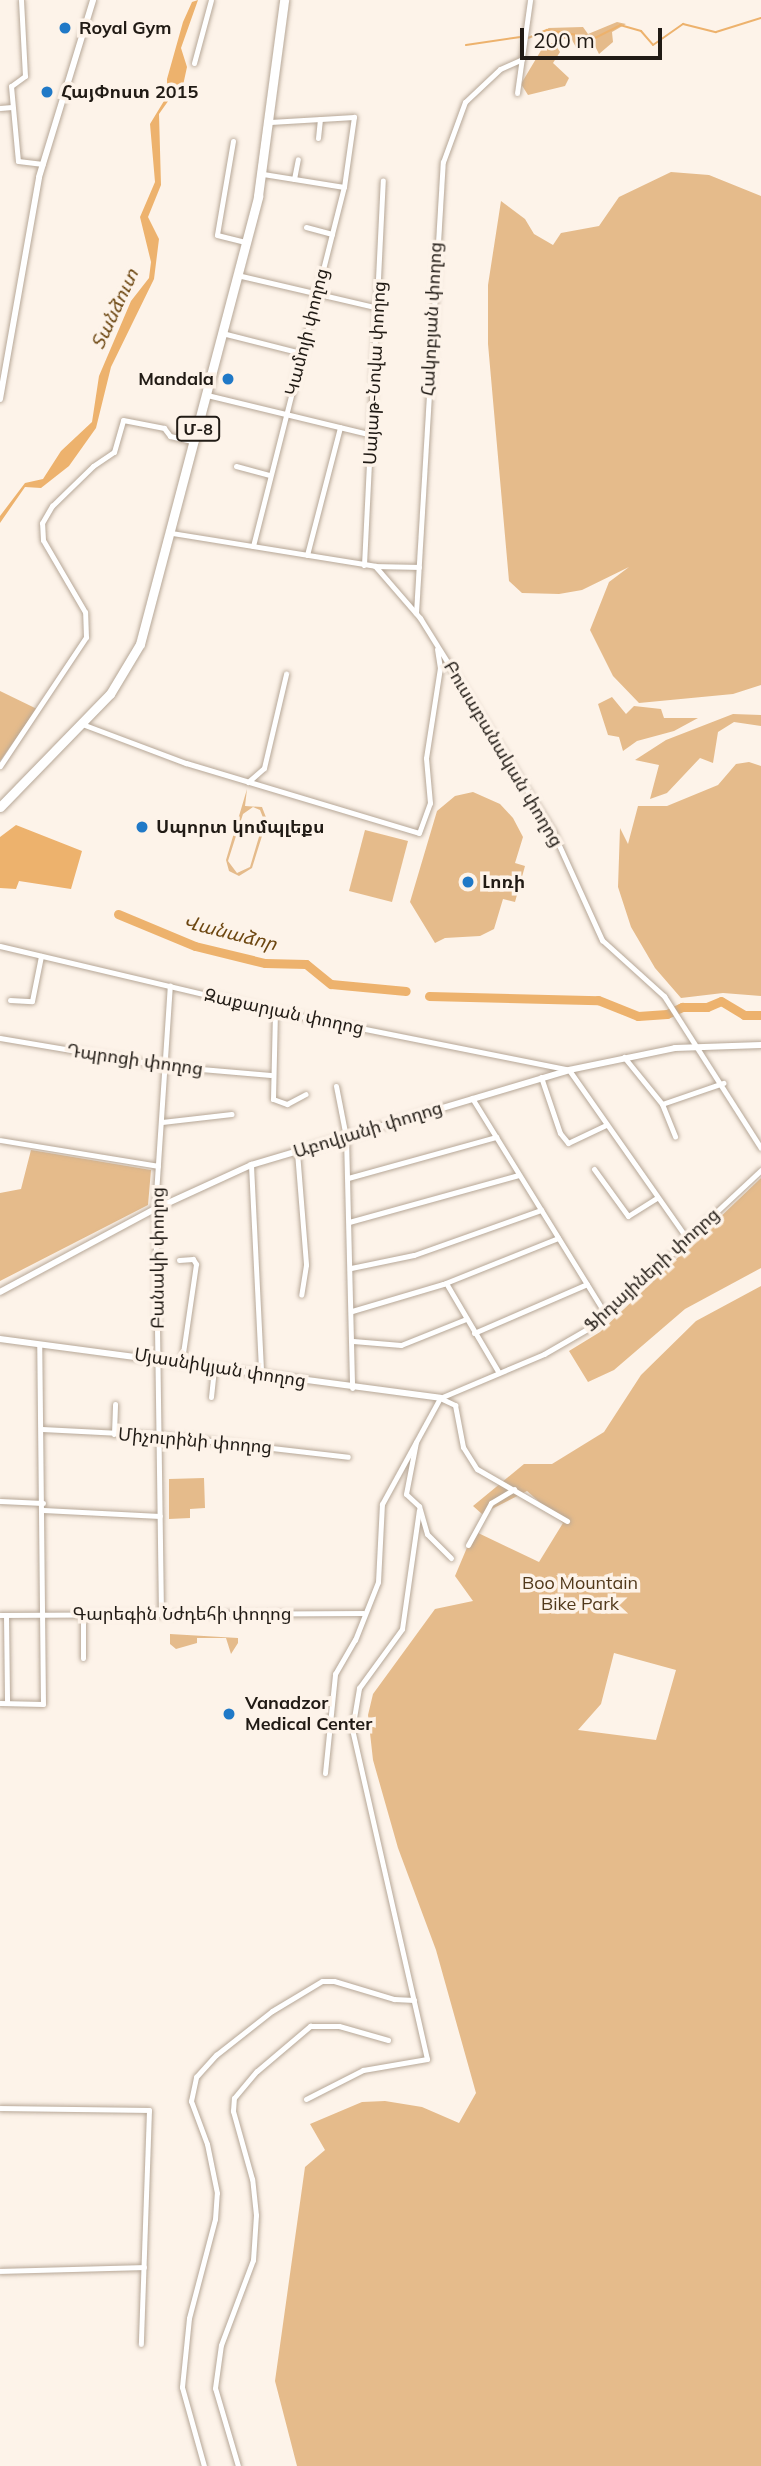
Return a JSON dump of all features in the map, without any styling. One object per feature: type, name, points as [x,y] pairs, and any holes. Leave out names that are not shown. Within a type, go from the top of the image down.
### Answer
[{"type":"highway","name":"Մ-8","points":[[0,807],[110,694],[135,656],[172,533],[262,174],[284,0]]},
{"type":"street","points":[[21,0],[25,76],[11,86],[18,161],[43,163]]},
{"type":"street","points":[[0,399],[43,163],[93,0]]},
{"type":"street","points":[[194,63],[211,0]]},
{"type":"street","points":[[517,93],[530,0]]},
{"type":"street","name":"Հակոբյան փողոց","points":[[416,613],[443,162],[465,102],[500,69],[522,59]]},
{"type":"street","points":[[0,108],[12,107]]},
{"type":"street","name":"Կամոյի փողոց","points":[[253,546],[344,187],[355,117],[320,119]]},
{"type":"street","points":[[270,122],[320,119],[318,138]]},
{"type":"street","points":[[233,141],[217,236],[245,242]]},
{"type":"street","points":[[294,179],[298,159]]},
{"type":"street","points":[[262,174],[344,187]]},
{"type":"street","name":"Սայաթ-Նովա փողոց","points":[[364,565],[379,308],[383,180]]},
{"type":"street","points":[[306,227],[332,234]]},
{"type":"street","points":[[237,275],[379,308]]},
{"type":"street","points":[[222,333],[301,353]]},
{"type":"street","points":[[207,395],[372,435]]},
{"type":"street","points":[[0,766],[86,637],[85,612],[43,540],[42,523],[52,506],[93,466],[114,452],[123,420],[164,428],[170,436],[195,442]]},
{"type":"street","points":[[307,555],[340,427]]},
{"type":"street","points":[[236,466],[270,475]]},
{"type":"street","points":[[172,533],[364,565],[419,567]]},
{"type":"street","name":"Բուսաբանական փողոց","points":[[375,566],[416,613],[553,832],[602,940],[664,996],[723,1083],[761,1148]]},
{"type":"street","points":[[82,724],[248,782],[419,833],[430,803],[426,758],[440,668],[436,645]]},
{"type":"street","points":[[248,782],[264,768],[286,674]]},
{"type":"street","name":"Զաքարյան փողոց","points":[[0,946],[275,1012],[569,1070]]},
{"type":"street","points":[[10,1000],[32,1001],[41,956]]},
{"type":"street","name":"Բանակի փողոց","points":[[161,1614],[155,1209],[170,986]]},
{"type":"street","points":[[275,1012],[273,1099],[287,1104],[306,1094]]},
{"type":"street","name":"Դպրոցի փողոց","points":[[0,1038],[166,1066],[272,1078]]},
{"type":"street","name":"Աբովյանի փողոց","points":[[0,1292],[155,1209],[251,1165],[541,1077],[624,1057],[700,1048],[761,1045]]},
{"type":"street","points":[[624,1057],[662,1104],[675,1137]]},
{"type":"street","points":[[569,1070],[688,1240]]},
{"type":"street","points":[[541,1077],[560,1133],[568,1143],[606,1125]]},
{"type":"street","points":[[662,1104],[723,1083]]},
{"type":"street","points":[[336,1086],[346,1137],[353,1341],[352,1388]]},
{"type":"street","points":[[472,1098],[606,1315]]},
{"type":"street","points":[[162,1122],[232,1114]]},
{"type":"street","points":[[348,1178],[496,1137]]},
{"type":"street","points":[[0,1140],[158,1166]]},
{"type":"street","points":[[297,1152],[306,1265],[301,1295]]},
{"type":"street","points":[[251,1165],[261,1373]]},
{"type":"street","points":[[594,1169],[628,1216],[657,1198]]},
{"type":"street","name":"Ֆիդայիների փողոց","points":[[440,1398],[560,1346],[606,1315],[761,1170]]},
{"type":"street","points":[[349,1222],[519,1175]]},
{"type":"street","points":[[351,1268],[414,1255],[541,1210]]},
{"type":"street","points":[[352,1311],[446,1283],[558,1238]]},
{"type":"street","points":[[179,1260],[192,1259],[196,1264],[182,1360]]},
{"type":"street","points":[[446,1283],[499,1373]]},
{"type":"street","points":[[474,1333],[587,1284]]},
{"type":"street","points":[[353,1341],[401,1345],[466,1319]]},
{"type":"street","name":"Մյասնիկյան փողոց","points":[[0,1339],[182,1360],[352,1388],[440,1398]]},
{"type":"street","points":[[0,1703],[43,1704],[40,1344]]},
{"type":"street","points":[[211,1397],[214,1367]]},
{"type":"street","points":[[325,1773],[335,1674],[355,1640],[377,1582],[382,1504],[440,1398],[455,1405],[463,1447],[477,1469],[567,1521]]},
{"type":"street","points":[[114,1434],[115,1404]]},
{"type":"street","name":"Միչուրինի փողոց","points":[[42,1429],[159,1435],[348,1457]]},
{"type":"street","points":[[416,1438],[406,1494],[419,1510],[427,1534],[451,1558]]},
{"type":"street","points":[[468,1545],[491,1503],[514,1489]]},
{"type":"street","points":[[0,1501],[160,1516]]},
{"type":"street","points":[[306,2099],[363,2070],[427,2059],[352,1730],[359,1688],[402,1629],[419,1510]]},
{"type":"street","name":"Գարեգին Նժդեհի փողոց","points":[[3,1615],[363,1613]]},
{"type":"street","points":[[83,1614],[83,1658]]},
{"type":"street","points":[[3,1615],[8,1703]]},
{"type":"street","points":[[204,2466],[182,2387],[189,2318],[215,2219],[216,2193],[207,2144],[191,2101],[196,2077],[216,2055],[272,2011],[322,1981],[334,1981],[394,1999],[414,2000]]},
{"type":"street","points":[[238,2466],[215,2388],[221,2345],[253,2260],[256,2215],[234,2098],[257,2071],[310,2026],[339,2026],[388,2040]]},
{"type":"street","points":[[0,2108],[145,2108],[151,2118],[141,2344]]},
{"type":"street","points":[[0,2271],[144,2267]]},
{"type":"green space","points":[[617,22],[626,24],[612,32],[613,42],[599,54],[594,44],[577,49],[572,40],[550,36],[548,28],[583,27],[588,34]]},
{"type":"green space","points":[[546,42],[555,44],[560,52],[553,63],[569,78],[565,86],[528,95],[521,84]]},
{"type":"green space","points":[[671,172],[709,175],[761,196],[761,685],[733,694],[639,703],[613,676],[590,630],[609,582],[629,567],[582,590],[559,594],[522,593],[509,581],[488,344],[488,285],[501,201],[525,219],[534,234],[553,245],[561,233],[599,226],[619,197]]},
{"type":"green space","points":[[0,691],[37,709],[0,761]]},
{"type":"green space","points":[[612,697],[626,714],[634,706],[661,709],[664,718],[698,718],[674,731],[637,741],[623,751],[619,737],[608,735],[598,704]]},
{"type":"green space","points":[[733,714],[761,715],[761,726],[734,722],[718,732],[713,763],[700,758],[667,793],[650,799],[659,765],[635,760],[666,740]]},
{"type":"green space","points":[[749,762],[761,766],[761,996],[723,993],[681,998],[655,968],[631,927],[618,887],[620,828],[628,844],[638,806],[667,806],[718,785],[736,764]]},
{"type":"green space","points":[[247,789],[245,806],[262,807],[267,820],[252,868],[239,876],[229,871],[226,860]],"holes":[[[253,807],[260,810],[264,820],[250,867],[237,873],[228,861],[243,814]]]},
{"type":"green space","name":"Լոռի","points":[[473,792],[500,804],[513,818],[523,837],[515,863],[525,866],[515,902],[503,899],[494,929],[480,936],[445,938],[435,943],[410,902],[437,811],[455,796]]},
{"type":"green space","points":[[365,830],[408,841],[392,902],[349,891]]},
{"type":"green space","points":[[31,1150],[151,1170],[148,1205],[0,1281],[0,1193],[21,1189]]},
{"type":"green space","points":[[761,1178],[761,1268],[685,1309],[614,1370],[588,1382],[569,1351],[600,1332]]},
{"type":"green space","name":"Boo Mountain Bike Park","points":[[761,1286],[761,2466],[297,2466],[275,2381],[305,2167],[325,2150],[310,2124],[362,2102],[385,2101],[422,2107],[459,2123],[476,2093],[436,1950],[398,1848],[373,1760],[368,1715],[373,1694],[435,1609],[473,1601],[455,1576],[474,1531],[539,1562],[563,1523],[527,1491],[482,1514],[473,1506],[524,1464],[552,1464],[604,1432],[641,1375],[696,1321]],"holes":[[[614,1653],[676,1670],[656,1740],[578,1730],[601,1704]]]},
{"type":"green space","points":[[204,1478],[205,1508],[190,1509],[190,1518],[169,1519],[169,1479]]},
{"type":"green space","points":[[170,1634],[238,1638],[238,1643],[231,1654],[226,1638],[197,1638],[197,1643],[176,1649],[170,1644]]},
{"type":"shaded area","points":[[198,0],[181,48],[187,67],[182,90],[171,97],[159,114],[161,185],[148,217],[159,239],[154,279],[111,367],[96,428],[69,466],[41,488],[25,487],[0,523],[0,516],[25,483],[43,479],[61,451],[92,422],[99,376],[131,301],[149,278],[151,262],[140,217],[155,182],[150,124],[167,96],[167,79],[183,22],[192,2]]},
{"type":"shaded area","points":[[16,825],[82,851],[71,889],[19,881],[16,889],[0,888],[0,837]]},
{"type":"waterway","points":[[528,38],[547,30],[595,38],[620,25],[641,31],[653,45],[683,24],[716,32],[761,18]]},
{"type":"waterway","points":[[466,45],[520,37]]},
{"type":"waterway","name":"Վանաձոր","points":[[118,914],[195,946],[265,963],[306,964],[331,984],[406,991]]},
{"type":"waterway","name":"Վանաձոր","points":[[429,996],[598,1000],[638,1016],[667,1014],[682,1007],[707,1007],[721,1001],[744,1015],[761,1015]]},
{"type":"place","name":"Royal Gym","points":[[65,28]]},
{"type":"place","name":"ՀայՓոստ 2015","points":[[47,92]]},
{"type":"place","name":"Mandala","points":[[228,379]]},
{"type":"place","name":"Սպորտ կոմպլեքս","points":[[142,827]]},
{"type":"place","name":"Լոռի","points":[[468,882]]},
{"type":"place","name":"Vanadzor Medical Center","points":[[229,1714]]},
{"type":"water label","name":"Տանձուտ","points":[[115,309]]}]
